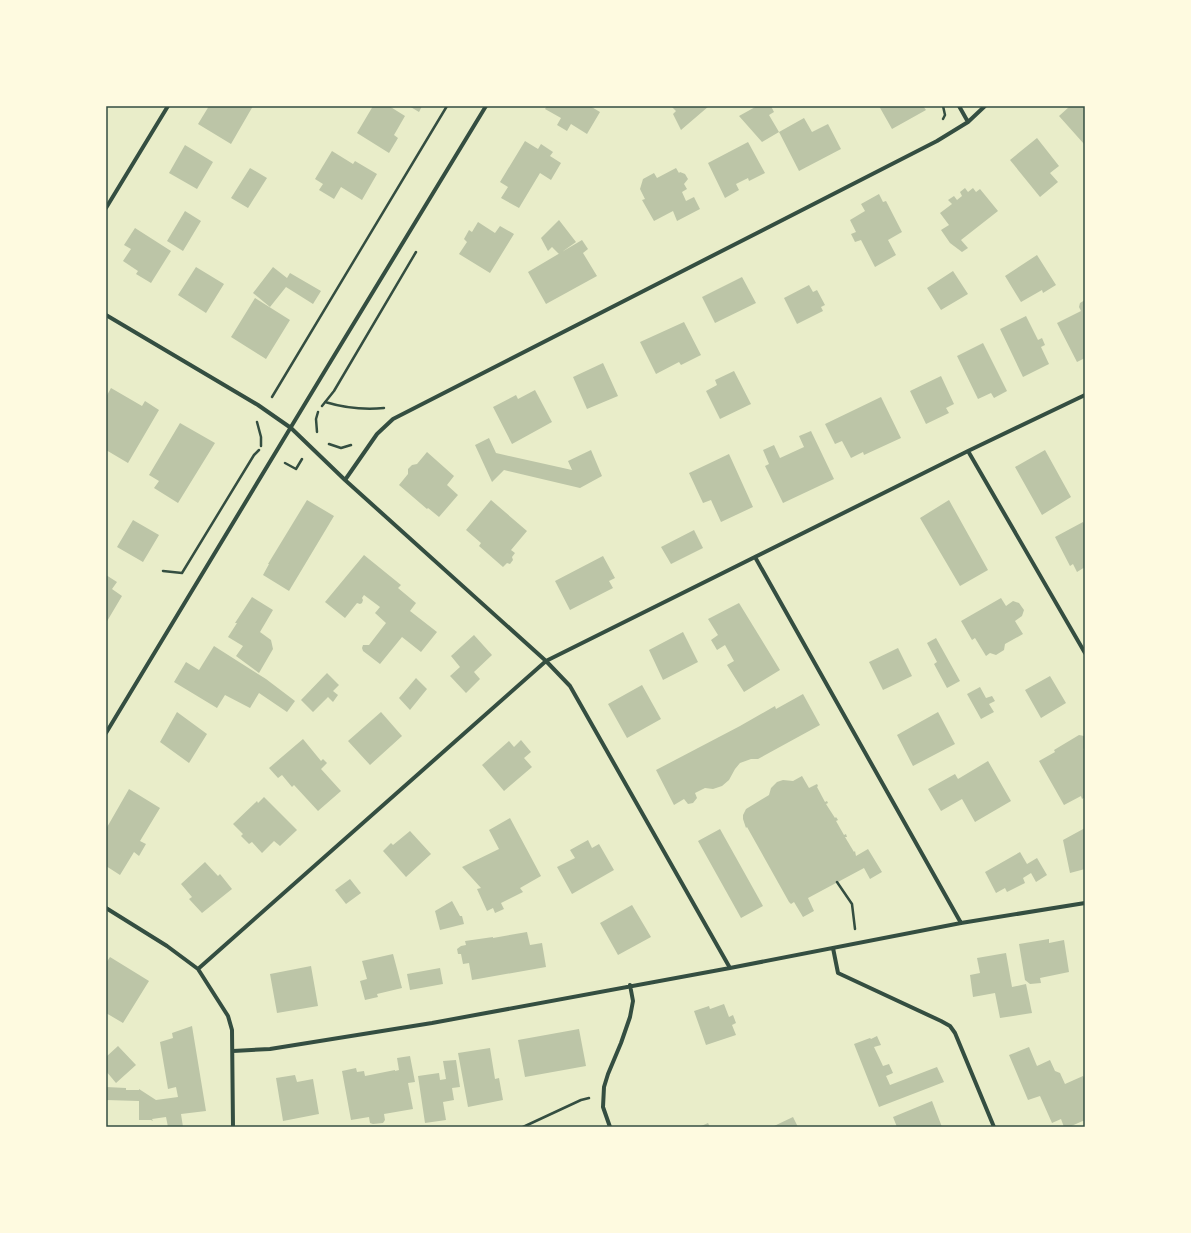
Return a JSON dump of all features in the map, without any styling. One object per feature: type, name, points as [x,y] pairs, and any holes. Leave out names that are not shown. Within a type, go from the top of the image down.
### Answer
[{"type":"street","points":[[106,208],[168,106]]},
{"type":"street","points":[[106,733],[231,524],[291,428],[486,106]]},
{"type":"street","points":[[959,106],[968,122]]},
{"type":"street","points":[[344,480],[377,434],[392,419],[937,141],[968,122],[985,106]]},
{"type":"street","points":[[106,315],[258,404],[291,428],[344,480],[546,661],[570,686],[730,968]]},
{"type":"street","points":[[198,970],[546,661],[968,451],[1085,395]]},
{"type":"street","points":[[968,451],[1085,653]]},
{"type":"street","points":[[754,557],[961,923]]},
{"type":"street","points":[[233,1051],[270,1049],[424,1024],[630,985],[730,968],[961,923],[1085,902]]},
{"type":"street","points":[[106,908],[167,946],[198,970],[228,1016],[232,1030],[234,1127]]},
{"type":"street","points":[[833,948],[838,974],[941,1020],[950,1026],[955,1033],[994,1127]]},
{"type":"street","points":[[610,1127],[603,1107],[603,1095],[608,1074],[630,1017],[633,1001],[630,985]]},
{"type":"path","points":[[272,397],[447,106]]},
{"type":"path","points":[[940,122],[944,118],[943,106]]},
{"type":"path","points":[[320,436],[317,431],[316,419],[319,411],[334,391],[419,248]]},
{"type":"path","points":[[325,402],[367,410],[384,408]]},
{"type":"path","points":[[380,411],[388,405]]},
{"type":"path","points":[[163,571],[182,573],[254,455],[261,448],[261,437],[257,422]]},
{"type":"path","points":[[328,443],[341,448],[351,445],[354,441]]},
{"type":"path","points":[[283,462],[296,469],[304,458]]},
{"type":"path","points":[[837,882],[852,904],[855,930]]},
{"type":"path","points":[[523,1127],[581,1100],[603,1095]]},
{"type":"building","points":[[209,106],[253,106],[231,144],[198,124]]},
{"type":"building","points":[[373,106],[389,106],[405,116],[394,135],[398,138],[389,153],[357,133]]},
{"type":"building","points":[[409,106],[422,106],[419,112]]},
{"type":"building","points":[[547,106],[590,106],[600,112],[587,134],[571,124],[567,131],[557,125],[561,118],[545,109]]},
{"type":"building","points":[[671,106],[709,106],[681,130],[673,114],[676,111]]},
{"type":"building","points":[[757,106],[771,106],[774,112],[769,115],[779,132],[762,142],[739,116]]},
{"type":"building","points":[[879,106],[923,106],[926,110],[892,129]]},
{"type":"building","points":[[1069,106],[1085,106],[1084,144],[1059,116]]},
{"type":"building","points":[[804,118],[812,132],[828,124],[841,149],[799,171],[779,132]]},
{"type":"building","points":[[1037,138],[1059,166],[1050,173],[1058,182],[1040,197],[1010,160]]},
{"type":"building","points":[[525,141],[538,149],[541,144],[553,152],[550,156],[561,163],[551,180],[540,173],[519,208],[501,198],[508,187],[500,182]]},
{"type":"building","points":[[748,142],[765,173],[749,181],[748,178],[736,184],[739,190],[725,198],[708,163]]},
{"type":"building","points":[[185,145],[213,162],[197,189],[169,173]]},
{"type":"building","points":[[332,151],[353,164],[355,161],[377,174],[362,200],[341,187],[334,199],[319,190],[323,184],[315,179]]},
{"type":"building","points":[[250,168],[267,178],[248,208],[231,198]]},
{"type":"building","points":[[676,168],[679,173],[685,174],[688,179],[684,184],[687,189],[682,192],[686,201],[694,197],[700,209],[677,221],[673,211],[654,221],[642,200],[645,199],[640,189],[643,179],[654,173],[657,178]]},
{"type":"building","points":[[965,188],[968,192],[973,188],[976,192],[980,189],[998,211],[961,240],[968,248],[962,252],[950,243],[941,230],[949,225],[940,213],[952,204],[948,200],[954,196],[957,200],[962,196],[960,192]]},
{"type":"building","points":[[879,194],[883,202],[886,201],[902,232],[888,240],[896,255],[875,267],[861,240],[855,242],[851,234],[856,232],[850,220],[865,211],[861,204]]},
{"type":"building","points":[[185,211],[201,221],[183,251],[167,241]]},
{"type":"building","points":[[559,220],[576,242],[559,254],[552,247],[548,251],[541,238]]},
{"type":"building","points":[[478,222],[495,233],[500,226],[514,234],[490,273],[459,254],[467,242],[464,239],[469,230],[472,232]]},
{"type":"building","points":[[135,228],[171,251],[151,283],[136,274],[138,271],[123,261],[131,249],[124,245]]},
{"type":"building","points":[[582,240],[588,249],[583,253],[597,276],[546,304],[528,272]]},
{"type":"building","points":[[1037,255],[1056,285],[1043,293],[1042,290],[1021,302],[1005,276]]},
{"type":"building","points":[[196,267],[224,284],[206,313],[178,295]]},
{"type":"building","points":[[273,267],[287,278],[290,273],[321,291],[313,304],[286,287],[270,307],[253,293]]},
{"type":"building","points":[[953,271],[968,294],[941,310],[927,288]]},
{"type":"building","points":[[742,277],[756,303],[715,323],[702,297]]},
{"type":"building","points":[[809,285],[813,292],[817,290],[825,305],[821,307],[823,311],[797,324],[784,298]]},
{"type":"building","points":[[255,298],[290,320],[266,359],[231,337]]},
{"type":"building","points":[[1085,300],[1085,358],[1077,362],[1057,323],[1081,311],[1079,307],[1080,303]]},
{"type":"building","points":[[1026,316],[1038,340],[1042,338],[1045,345],[1041,347],[1049,364],[1023,377],[1000,329]]},
{"type":"building","points":[[684,322],[701,355],[681,365],[679,362],[656,374],[640,342]]},
{"type":"building","points":[[983,343],[1007,391],[994,398],[991,393],[978,399],[957,356]]},
{"type":"building","points":[[603,363],[618,396],[587,409],[573,377]]},
{"type":"building","points":[[734,371],[751,404],[720,419],[706,391],[717,385],[715,380]]},
{"type":"building","points":[[941,376],[954,404],[946,408],[949,413],[926,424],[910,391]]},
{"type":"building","points":[[111,388],[142,406],[145,401],[159,410],[128,463],[106,450],[106,397]]},
{"type":"building","points":[[535,390],[552,422],[512,444],[493,407],[516,395],[518,399]]},
{"type":"building","points":[[881,397],[901,438],[864,455],[863,452],[851,458],[842,441],[835,444],[825,424]]},
{"type":"building","points":[[180,423],[215,443],[178,503],[154,488],[159,481],[149,475]]},
{"type":"building","points":[[811,431],[834,479],[783,503],[765,466],[769,464],[763,450],[774,445],[780,458],[804,447],[799,436]]},
{"type":"building","points":[[489,438],[496,453],[572,470],[568,461],[591,450],[602,476],[580,488],[504,470],[492,482],[475,445]]},
{"type":"building","points":[[1045,450],[1071,497],[1042,515],[1015,467]]},
{"type":"building","points":[[427,452],[454,476],[447,485],[458,495],[439,517],[428,508],[427,509],[399,485],[408,474],[408,469],[412,465],[417,464]]},
{"type":"building","points":[[729,454],[753,507],[721,522],[711,500],[703,503],[689,473]]},
{"type":"building","points":[[307,500],[334,516],[289,591],[263,575],[268,564]]},
{"type":"building","points":[[491,500],[527,531],[511,550],[515,553],[512,557],[513,560],[510,564],[507,563],[503,567],[479,546],[481,543],[466,530]]},
{"type":"building","points":[[949,500],[988,570],[960,586],[920,518]]},
{"type":"building","points":[[133,520],[159,535],[143,562],[117,547]]},
{"type":"building","points":[[1083,522],[1085,526],[1085,567],[1077,572],[1073,564],[1070,566],[1055,537]]},
{"type":"building","points":[[694,530],[703,548],[671,564],[661,547]]},
{"type":"building","points":[[364,555],[401,585],[398,588],[416,603],[410,611],[437,632],[421,652],[402,637],[380,664],[363,651],[362,648],[363,645],[369,645],[386,623],[375,613],[380,607],[364,595],[362,598],[362,603],[357,603],[345,618],[325,602]]},
{"type":"building","points":[[603,556],[615,578],[609,581],[613,588],[570,610],[555,581]]},
{"type":"building","points":[[106,575],[117,582],[112,589],[122,596],[106,623]]},
{"type":"building","points":[[252,597],[273,610],[260,632],[271,640],[273,649],[259,673],[236,656],[243,646],[228,637],[237,623],[235,623]]},
{"type":"building","points":[[1001,598],[1006,606],[1013,601],[1019,603],[1024,610],[1022,616],[1015,621],[1023,634],[1005,644],[1004,650],[996,655],[990,653],[986,656],[975,638],[972,640],[961,621]]},
{"type":"building","points":[[739,603],[780,670],[744,692],[727,665],[734,661],[725,645],[717,650],[711,640],[718,635],[708,619]]},
{"type":"building","points":[[683,632],[698,662],[663,680],[649,650]]},
{"type":"building","points":[[474,635],[492,655],[474,672],[480,679],[466,693],[450,676],[460,667],[451,656]]},
{"type":"building","points":[[936,638],[960,681],[947,688],[934,664],[937,662],[927,643]]},
{"type":"building","points":[[214,646],[266,679],[295,701],[287,712],[259,693],[250,708],[225,695],[217,708],[174,682],[186,662],[199,670]]},
{"type":"building","points":[[898,648],[912,676],[883,690],[869,662]]},
{"type":"building","points":[[327,673],[339,685],[333,691],[338,695],[333,702],[328,697],[313,712],[301,700]]},
{"type":"building","points":[[1050,676],[1066,703],[1041,718],[1025,690]]},
{"type":"building","points":[[416,678],[427,689],[410,710],[399,698]]},
{"type":"building","points":[[642,685],[661,719],[627,738],[608,704]]},
{"type":"building","points":[[980,687],[986,698],[992,696],[995,701],[989,704],[994,712],[981,719],[967,694]]},
{"type":"building","points":[[803,694],[820,725],[758,759],[751,759],[740,763],[729,780],[722,786],[713,789],[705,788],[695,793],[697,798],[693,803],[688,804],[684,799],[674,805],[656,770],[775,706],[776,709]]},
{"type":"building","points":[[177,712],[207,734],[189,763],[160,742]]},
{"type":"building","points":[[381,712],[402,736],[370,765],[348,741]]},
{"type":"building","points":[[938,712],[955,744],[913,766],[897,735]]},
{"type":"building","points":[[1079,735],[1084,736],[1085,738],[1085,748],[1083,749],[1085,752],[1085,797],[1082,799],[1081,796],[1064,805],[1039,761]]},
{"type":"building","points":[[303,739],[321,761],[323,759],[327,763],[321,769],[341,791],[318,811],[294,785],[292,787],[282,775],[278,778],[269,768]]},
{"type":"building","points":[[521,740],[531,752],[524,758],[532,767],[504,791],[482,765],[509,741],[514,747]]},
{"type":"building","points":[[988,761],[1011,801],[975,822],[962,799],[941,811],[928,789],[955,774],[958,779]]},
{"type":"building","points":[[802,776],[809,788],[817,784],[817,787],[825,802],[827,801],[828,803],[826,804],[838,820],[836,821],[844,835],[846,834],[847,837],[845,837],[854,852],[855,851],[856,856],[868,849],[882,872],[870,879],[864,868],[808,898],[814,911],[803,917],[794,902],[791,904],[789,902],[747,827],[746,828],[743,819],[746,809],[769,795],[771,788],[777,782],[783,780],[793,781]]},
{"type":"building","points":[[129,789],[160,808],[140,841],[146,844],[139,856],[134,852],[120,875],[106,866],[106,829]]},
{"type":"building","points":[[264,797],[297,830],[280,846],[274,841],[262,853],[252,842],[249,844],[241,836],[243,834],[233,824],[257,801],[258,803]]},
{"type":"building","points":[[510,818],[541,876],[520,888],[523,892],[501,903],[504,909],[495,913],[493,908],[487,911],[477,889],[481,888],[462,867],[499,849],[489,830]]},
{"type":"building","points":[[1085,828],[1085,869],[1070,873],[1063,840]]},
{"type":"building","points":[[720,829],[763,906],[741,918],[698,841]]},
{"type":"building","points":[[410,831],[431,854],[406,877],[383,851],[391,843],[393,845]]},
{"type":"building","points":[[588,840],[592,848],[599,844],[614,870],[572,894],[557,867],[575,858],[570,850]]},
{"type":"building","points":[[1020,852],[1027,864],[1037,858],[1047,875],[1036,882],[1031,873],[1023,878],[1025,883],[1007,892],[1005,888],[996,893],[985,872]]},
{"type":"building","points":[[205,862],[218,876],[220,874],[232,889],[202,913],[189,899],[192,897],[181,884]]},
{"type":"building","points":[[350,879],[361,893],[346,904],[335,890]]},
{"type":"building","points":[[452,901],[460,916],[462,916],[464,924],[440,930],[435,911]]},
{"type":"building","points":[[632,905],[651,937],[618,955],[600,923]]},
{"type":"building","points":[[527,932],[530,945],[542,943],[546,967],[472,980],[469,963],[463,964],[461,954],[458,954],[457,949],[466,945],[465,941]]},
{"type":"building","points":[[1049,939],[1049,943],[1064,940],[1069,972],[1040,978],[1041,983],[1030,984],[1025,980],[1019,944]]},
{"type":"building","points":[[1006,953],[1012,987],[1026,984],[1032,1013],[1000,1018],[995,993],[973,997],[970,975],[980,973],[977,958]]},
{"type":"building","points":[[393,954],[402,988],[377,994],[378,997],[365,1000],[360,981],[367,979],[362,961]]},
{"type":"building","points":[[110,957],[149,981],[123,1023],[106,1013],[106,963]]},
{"type":"building","points":[[311,966],[318,1006],[277,1013],[270,974]]},
{"type":"building","points":[[440,968],[443,984],[410,990],[407,974]]},
{"type":"building","points":[[724,1004],[729,1017],[733,1015],[736,1023],[732,1025],[736,1035],[706,1045],[694,1011],[709,1006],[710,1009]]},
{"type":"building","points":[[192,1026],[206,1111],[181,1114],[183,1127],[168,1127],[166,1117],[152,1119],[153,1121],[139,1120],[139,1089],[156,1100],[178,1097],[176,1087],[168,1089],[160,1042],[173,1038],[172,1033]]},
{"type":"building","points":[[579,1029],[586,1066],[525,1077],[518,1040]]},
{"type":"building","points":[[877,1036],[881,1045],[874,1047],[883,1066],[889,1064],[893,1073],[886,1076],[890,1085],[937,1067],[944,1082],[879,1107],[854,1044]]},
{"type":"building","points":[[118,1046],[136,1065],[116,1083],[106,1071],[106,1057]]},
{"type":"building","points":[[1029,1047],[1037,1066],[1050,1060],[1055,1071],[1060,1073],[1065,1084],[1083,1076],[1085,1080],[1085,1120],[1069,1127],[1064,1127],[1061,1119],[1052,1123],[1040,1096],[1028,1100],[1009,1055]]},
{"type":"building","points":[[490,1048],[495,1079],[499,1078],[503,1100],[468,1107],[458,1053]]},
{"type":"building","points":[[410,1056],[415,1082],[408,1083],[413,1109],[384,1114],[385,1120],[383,1123],[370,1123],[369,1117],[351,1120],[342,1071],[356,1068],[357,1072],[364,1071],[365,1076],[395,1071],[399,1070],[397,1058]]},
{"type":"building","points":[[456,1060],[460,1087],[452,1088],[454,1100],[443,1102],[446,1120],[425,1123],[418,1076],[439,1073],[440,1080],[446,1079],[443,1061]]},
{"type":"building","points":[[295,1075],[297,1082],[313,1079],[319,1114],[283,1121],[276,1078]]},
{"type":"building","points":[[106,1087],[139,1090],[139,1101],[106,1100]]},
{"type":"building","points":[[932,1101],[942,1127],[897,1127],[893,1117]]},
{"type":"building","points":[[793,1117],[798,1127],[772,1127]]},
{"type":"building","points":[[708,1123],[710,1127],[699,1127]]}]
